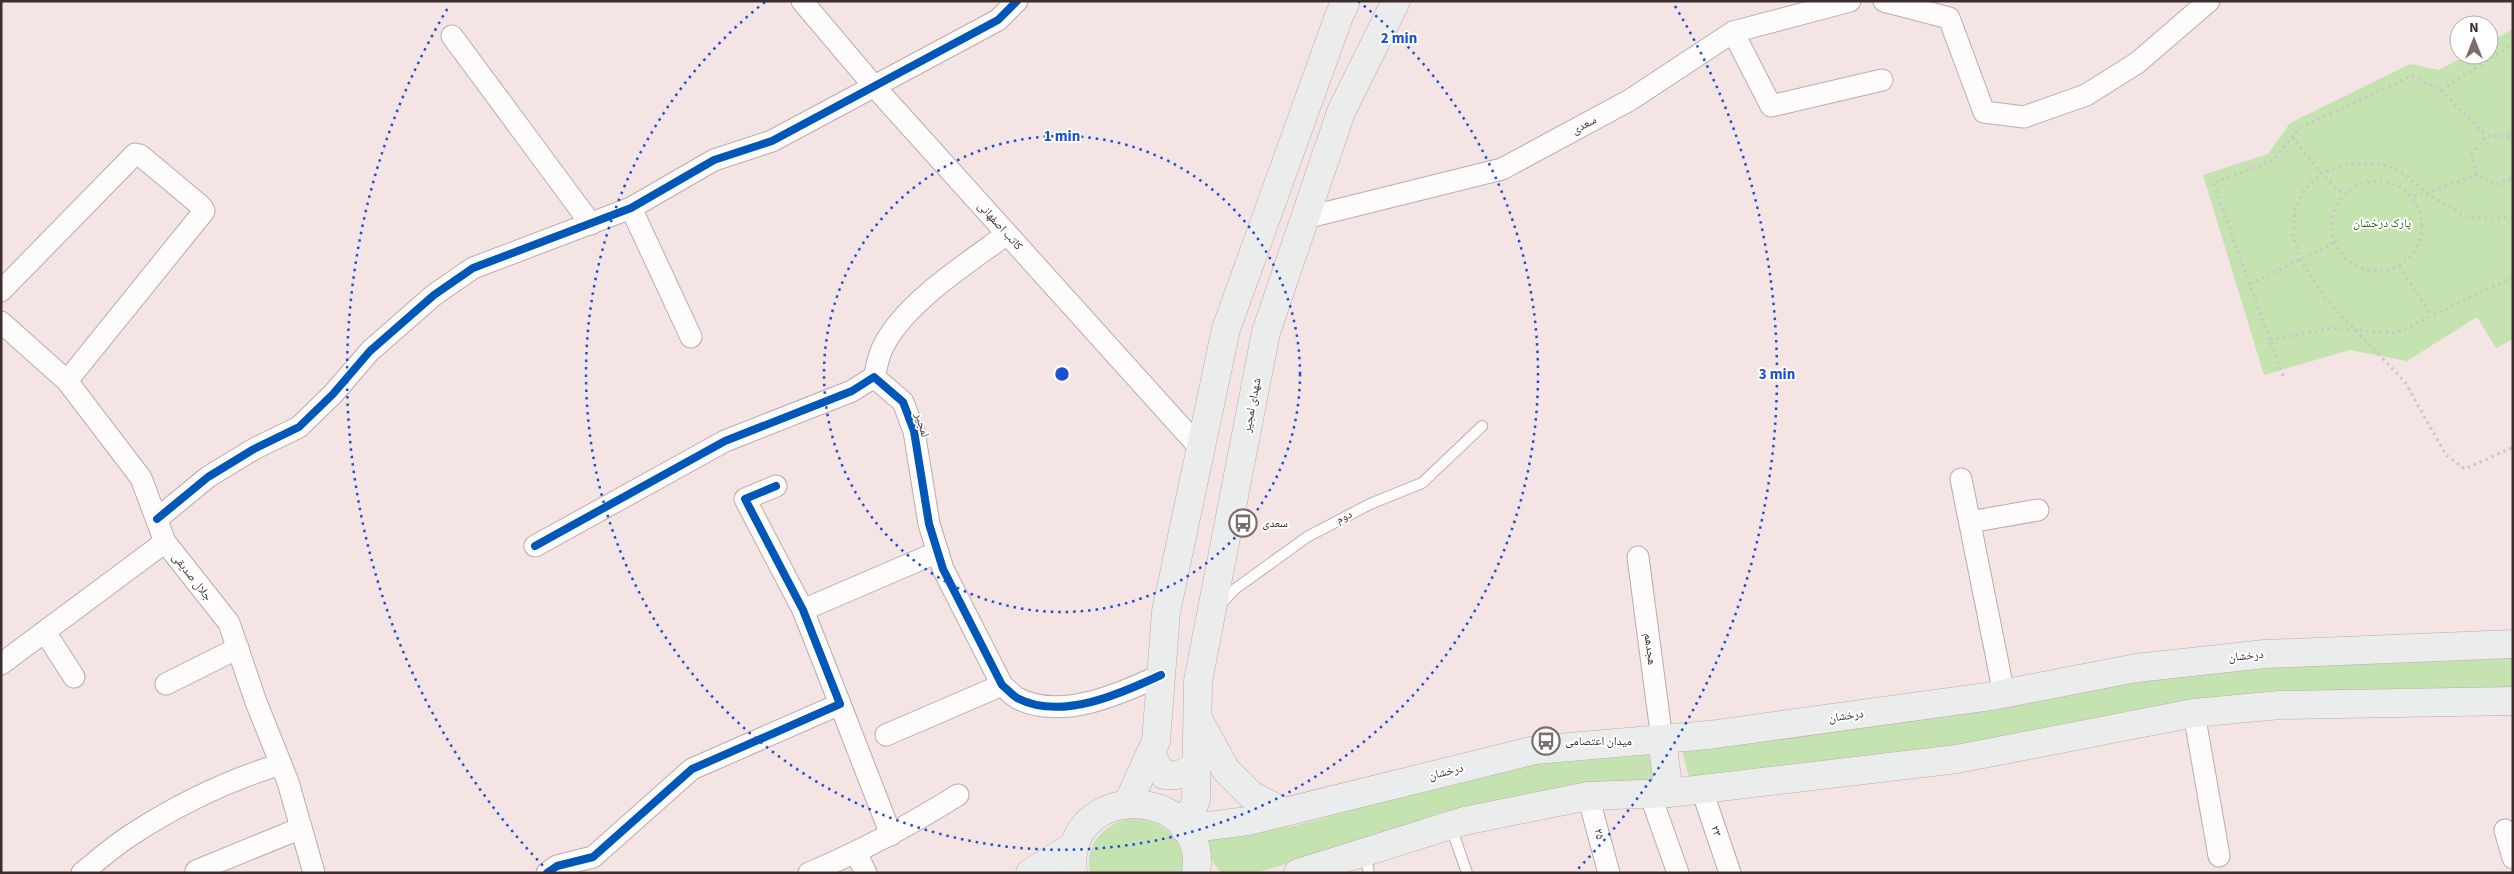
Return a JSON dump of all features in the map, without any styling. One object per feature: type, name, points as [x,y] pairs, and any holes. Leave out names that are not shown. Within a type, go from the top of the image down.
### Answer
[{"type":"main road","points":[[1128,803],[1156,741],[1166,612],[1226,329],[1346,1]]},
{"type":"main road","name":"شهدای لمجیر","points":[[1185,828],[1196,800],[1198,681],[1266,332],[1341,112],[1396,1]]},
{"type":"main road","name":"درخشان","points":[[1185,828],[1248,821],[1536,750],[1662,740],[2004,694],[2136,668],[2265,654],[2513,644]]},
{"type":"main road","points":[[1298,873],[1367,862],[1450,825],[1588,796],[1702,790],[1957,759],[2194,713],[2280,705],[2513,701]]},
{"type":"main road","points":[[1197,717],[1226,770],[1251,794],[1284,812]]},
{"type":"main road","points":[[1660,793],[1662,740]]},
{"type":"main road","points":[[1151,752],[1157,766],[1164,775],[1174,776],[1183,774],[1197,765]]},
{"type":"main road","points":[[1073,873],[1072,862],[1075,845],[1083,829],[1095,816],[1110,807],[1128,803],[1144,803],[1160,808],[1174,817],[1185,828],[1194,846],[1196,873]]},
{"type":"main road","points":[[1030,873],[1075,845]]},
{"type":"street","name":"کاتب اصفهانی","points":[[802,1],[873,85],[1200,448]]},
{"type":"street","points":[[156,519],[208,477],[254,449],[299,427],[333,394],[370,351],[434,295],[472,268],[631,208],[714,160],[772,141],[873,85],[998,20],[1017,1]]},
{"type":"street","name":"سعدی","points":[[1304,218],[1502,169],[1630,100],[1733,32],[1850,1]]},
{"type":"street","points":[[1884,1],[1949,18],[1984,112],[2024,117],[2086,95],[2137,63],[2209,1]]},
{"type":"street","points":[[1733,32],[1771,106],[1882,80]]},
{"type":"street","points":[[452,36],[591,224]]},
{"type":"street","points":[[1,290],[135,154],[140,155],[202,206],[204,211],[202,215],[68,382]]},
{"type":"street","points":[[631,208],[691,336]]},
{"type":"street","points":[[535,546],[725,440],[852,391],[874,376],[882,348],[900,320],[941,284],[1007,234]]},
{"type":"street","name":"جلال صدیقی","points":[[1,322],[68,382],[141,478],[165,542],[229,623],[281,764],[314,873]]},
{"type":"street","name":"لمجیر","points":[[874,376],[903,402],[914,431],[929,524],[943,569],[1002,685],[1016,697],[1041,706],[1066,706],[1098,699],[1161,675]]},
{"type":"street","points":[[1962,478],[2004,694]]},
{"type":"street","points":[[776,486],[745,499],[803,610],[890,836]]},
{"type":"street","points":[[1970,522],[2038,510]]},
{"type":"street","points":[[1,664],[165,542]]},
{"type":"street","points":[[803,610],[938,552]]},
{"type":"street","name":"هجدهم","points":[[1638,558],[1662,740]]},
{"type":"street","points":[[45,632],[74,677]]},
{"type":"street","points":[[166,684],[238,648]]},
{"type":"street","points":[[886,735],[1002,685]]},
{"type":"street","points":[[547,873],[557,866],[593,857],[692,769],[840,704]]},
{"type":"street","points":[[2194,713],[2219,856]]},
{"type":"street","points":[[82,873],[130,835],[242,776],[281,764]]},
{"type":"street","name":"۲۳","points":[[1702,790],[1730,873]]},
{"type":"street","points":[[1660,793],[1678,873]]},
{"type":"street","points":[[809,873],[890,836],[958,795]]},
{"type":"street","name":"۲۵","points":[[1588,796],[1609,873]]},
{"type":"street","points":[[196,872],[301,828]]},
{"type":"street","points":[[2505,830],[2513,858]]},
{"type":"street","points":[[856,853],[866,873]]},
{"type":"lane","name":"دوم","points":[[1210,616],[1235,589],[1307,537],[1370,504],[1422,483],[1482,426]]},
{"type":"lane","points":[[1450,825],[1467,873]]},
{"type":"path","points":[[2441,90],[2513,44]]},
{"type":"path","points":[[2283,376],[2213,183],[2274,160],[2298,128],[2411,76],[2441,90],[2486,136],[2508,136],[2513,134]]},
{"type":"path","points":[[2477,175],[2472,154],[2486,136]]},
{"type":"path","points":[[2508,136],[2513,143]]},
{"type":"path","points":[[2292,137],[2321,173],[2343,194]]},
{"type":"path","points":[[2513,216],[2491,219],[2465,216],[2426,193],[2405,174],[2380,162],[2350,164],[2321,173],[2305,189],[2295,209],[2293,237],[2300,259],[2325,298],[2359,331],[2405,382],[2446,455],[2465,469],[2513,447]]},
{"type":"path","points":[[2414,197],[2477,175],[2496,185],[2511,178],[2513,184]]},
{"type":"path","points":[[2366,181],[2392,182],[2414,197],[2423,221],[2418,247],[2400,266],[2375,272],[2350,263],[2334,243],[2331,217],[2343,194],[2366,181]]},
{"type":"path","points":[[2250,284],[2334,243]]},
{"type":"path","points":[[2400,266],[2431,316]]},
{"type":"path","points":[[2270,340],[2331,328],[2396,333],[2513,277]]},
{"type":"green space","name":"پارک درخشان","points":[[2513,29],[2513,339],[2496,348],[2477,317],[2407,361],[2350,350],[2264,375],[2203,175],[2268,154],[2290,123],[2410,64],[2439,70],[2449,65],[2499,65],[2499,37]]},
{"type":"green space","points":[[2513,654],[2513,692],[2214,697],[2148,707],[1973,742],[1784,771],[1690,781],[1682,751],[2223,668]]},
{"type":"green space","points":[[1652,754],[1652,786],[1489,803],[1439,813],[1346,847],[1255,873],[1221,873],[1210,858],[1208,839],[1293,826],[1512,767],[1579,758]]},
{"type":"green space","points":[[1134,817],[1155,823],[1171,834],[1181,851],[1183,861],[1182,873],[1090,873],[1090,852],[1100,835],[1115,824]]},
{"type":"cycle path","points":[[157,519],[208,477],[254,449],[299,427],[333,394],[370,351],[434,295],[473,268],[631,208],[714,160],[772,141],[998,20],[1017,1]]},
{"type":"cycle path","points":[[535,546],[725,441],[852,391],[874,377],[903,402],[914,431],[929,524],[943,569],[1002,685],[1017,698],[1034,704],[1052,707],[1071,706],[1109,697],[1161,675]]},
{"type":"cycle path","points":[[547,873],[557,866],[593,857],[692,769],[840,704],[803,610],[745,499],[776,486]]},
{"type":"place","name":"سعدی","points":[[1243,523]]},
{"type":"place","name":"میدان اعتصامی","points":[[1546,741]]}]
